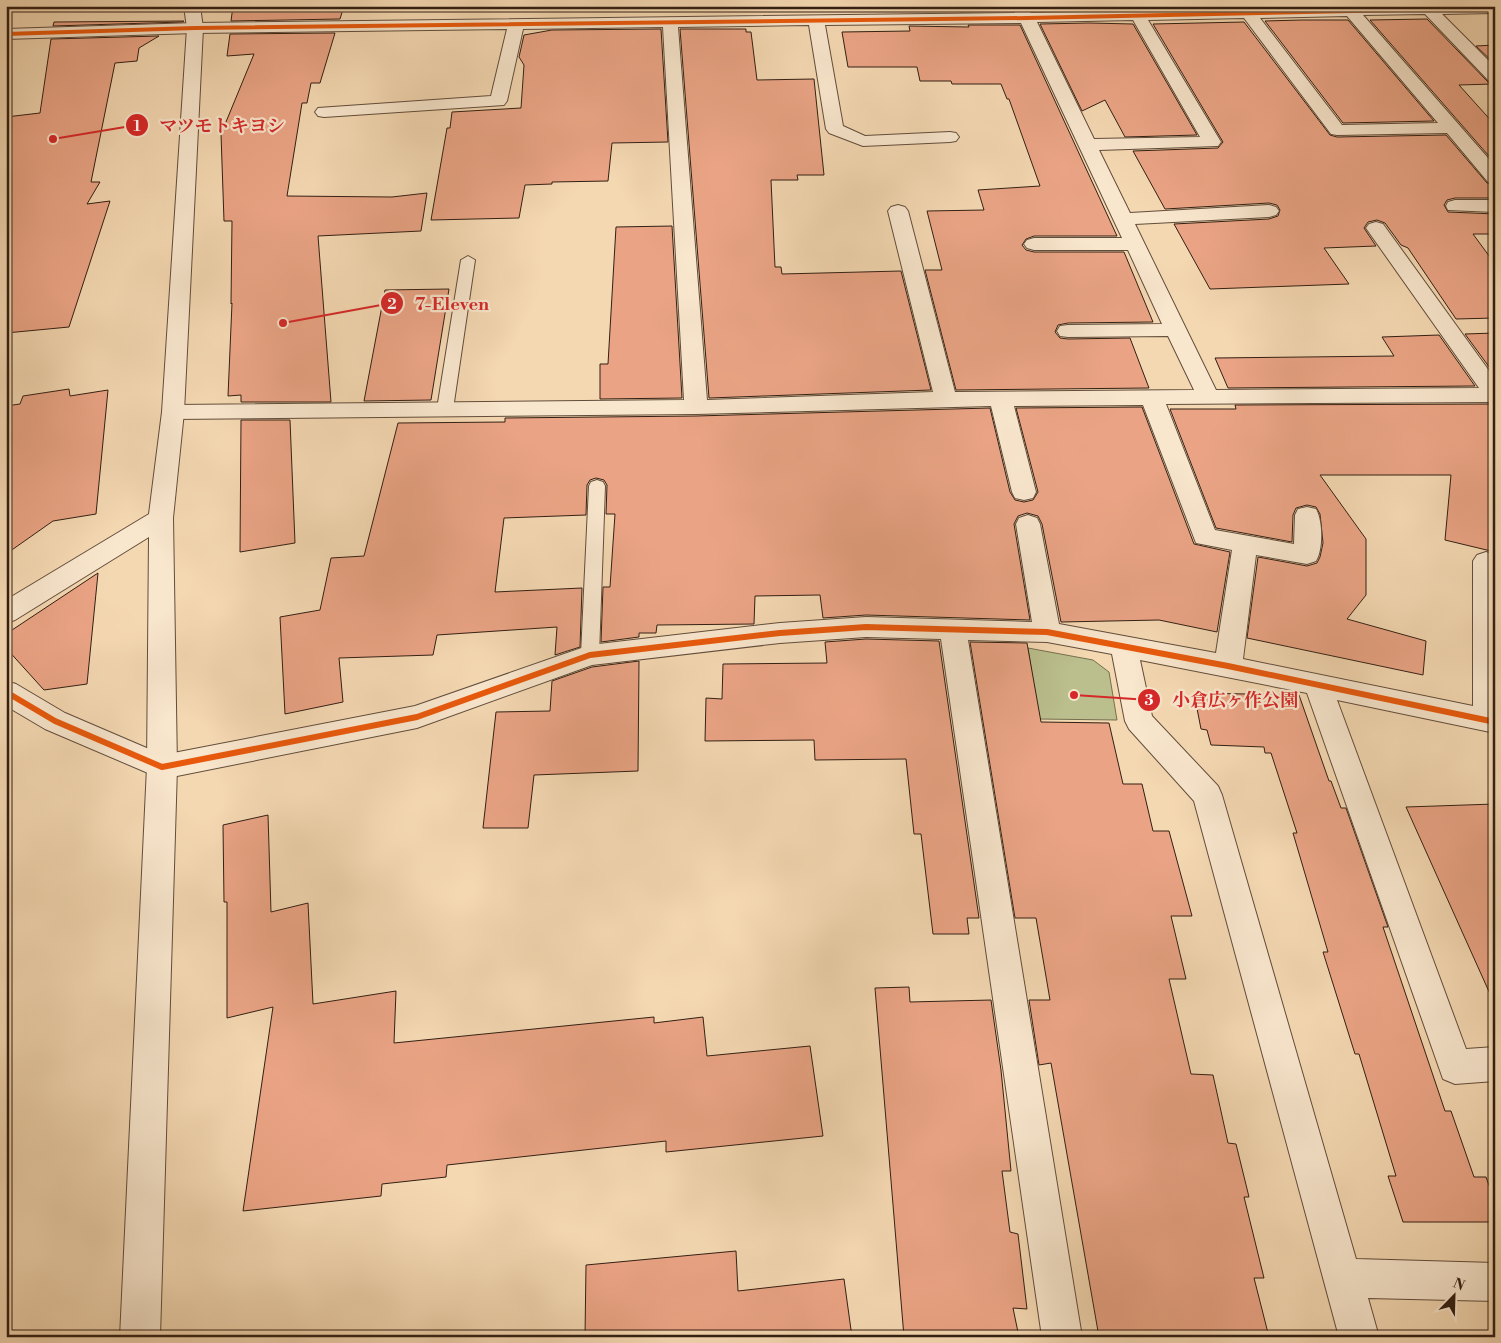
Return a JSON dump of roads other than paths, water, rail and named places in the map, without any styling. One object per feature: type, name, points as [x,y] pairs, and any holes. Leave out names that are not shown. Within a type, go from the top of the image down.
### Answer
[{"type":"street","points":[[541,24],[544,6]]},
{"type":"street","points":[[6,34],[193,17],[541,24],[670,22],[738,14],[816,20],[1022,12],[1138,16],[1495,8]]},
{"type":"street","points":[[1430,10],[1495,76]]},
{"type":"street","points":[[1022,12],[1208,397]]},
{"type":"street","points":[[1352,12],[1495,178]]},
{"type":"street","points":[[1248,13],[1337,130],[1453,128]]},
{"type":"street","points":[[1087,144],[1212,142],[1138,16]]},
{"type":"street","points":[[140,1337],[162,767],[161,518],[173,412],[193,17]]},
{"type":"street","points":[[816,20],[835,130],[863,141],[950,137]]},
{"type":"street","points":[[670,22],[696,407]]},
{"type":"street","points":[[324,112],[498,100],[516,24]]},
{"type":"street","points":[[1455,206],[1495,206]]},
{"type":"street","points":[[898,211],[946,399]]},
{"type":"street","points":[[1123,219],[1269,211]]},
{"type":"street","points":[[1376,228],[1495,395]]},
{"type":"street","points":[[1034,244],[1135,244]]},
{"type":"street","points":[[1068,331],[1176,330]]},
{"type":"street","points":[[173,412],[696,407],[946,399],[1495,395]]},
{"type":"street","points":[[1152,398],[1204,537],[1245,546],[1307,555],[1307,515]]},
{"type":"street","points":[[1001,399],[1024,492]]},
{"type":"street","points":[[6,613],[161,518]]},
{"type":"street","points":[[1028,524],[1046,632]]},
{"type":"street","points":[[1228,666],[1245,546]]},
{"type":"street","points":[[6,692],[55,721],[162,767],[417,717],[590,655],[780,632],[866,628],[1046,632],[1228,666],[1491,721],[1486,561]]},
{"type":"street","points":[[953,630],[1062,1337]]},
{"type":"street","points":[[1124,647],[1138,721],[1207,795],[1359,1337]]},
{"type":"street","points":[[1318,685],[1455,1067],[1495,1064]]},
{"type":"street","points":[[1342,1278],[1495,1282]]},
{"type":"lane","points":[[445,410],[468,260]]},
{"type":"lane","points":[[590,655],[597,486]]},
{"type":"place","name":"マツモトキヨシ","points":[[53,139]]},
{"type":"place","name":"7-Eleven","points":[[283,323]]},
{"type":"place","name":"小倉広ヶ作公園","points":[[1074,695]]}]
